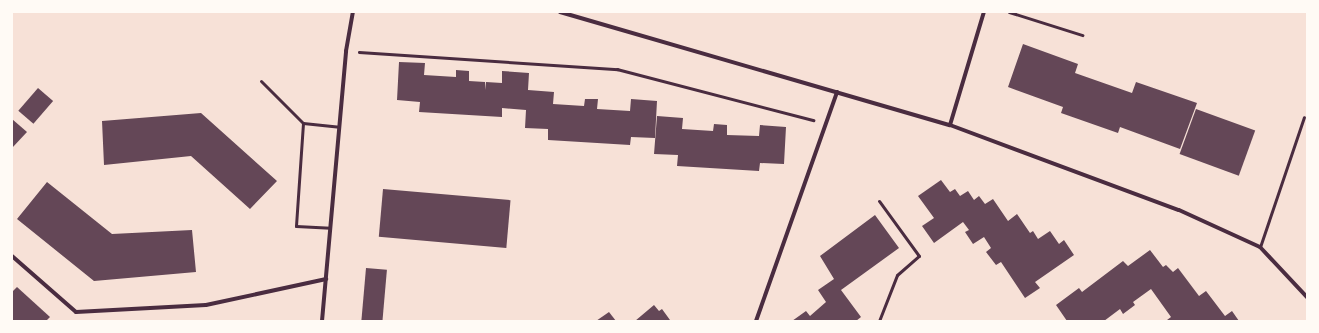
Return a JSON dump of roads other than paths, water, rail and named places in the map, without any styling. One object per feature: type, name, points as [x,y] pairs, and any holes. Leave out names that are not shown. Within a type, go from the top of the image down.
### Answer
[{"type":"street","points":[[322,321],[346,51],[354,12]]},
{"type":"street","points":[[560,12],[950,125],[1179,210],[1260,247],[1307,297]]},
{"type":"street","points":[[950,125],[984,12]]},
{"type":"street","points":[[756,321],[837,92]]},
{"type":"street","points":[[12,256],[76,312],[206,305],[326,279]]},
{"type":"lane","points":[[1009,12],[1082,35]]},
{"type":"lane","points":[[261,81],[303,123],[339,127]]},
{"type":"lane","points":[[1260,247],[1304,117]]},
{"type":"lane","points":[[303,123],[296,226],[330,228]]},
{"type":"lane","points":[[878,321],[897,275],[919,256],[879,201]]}]
